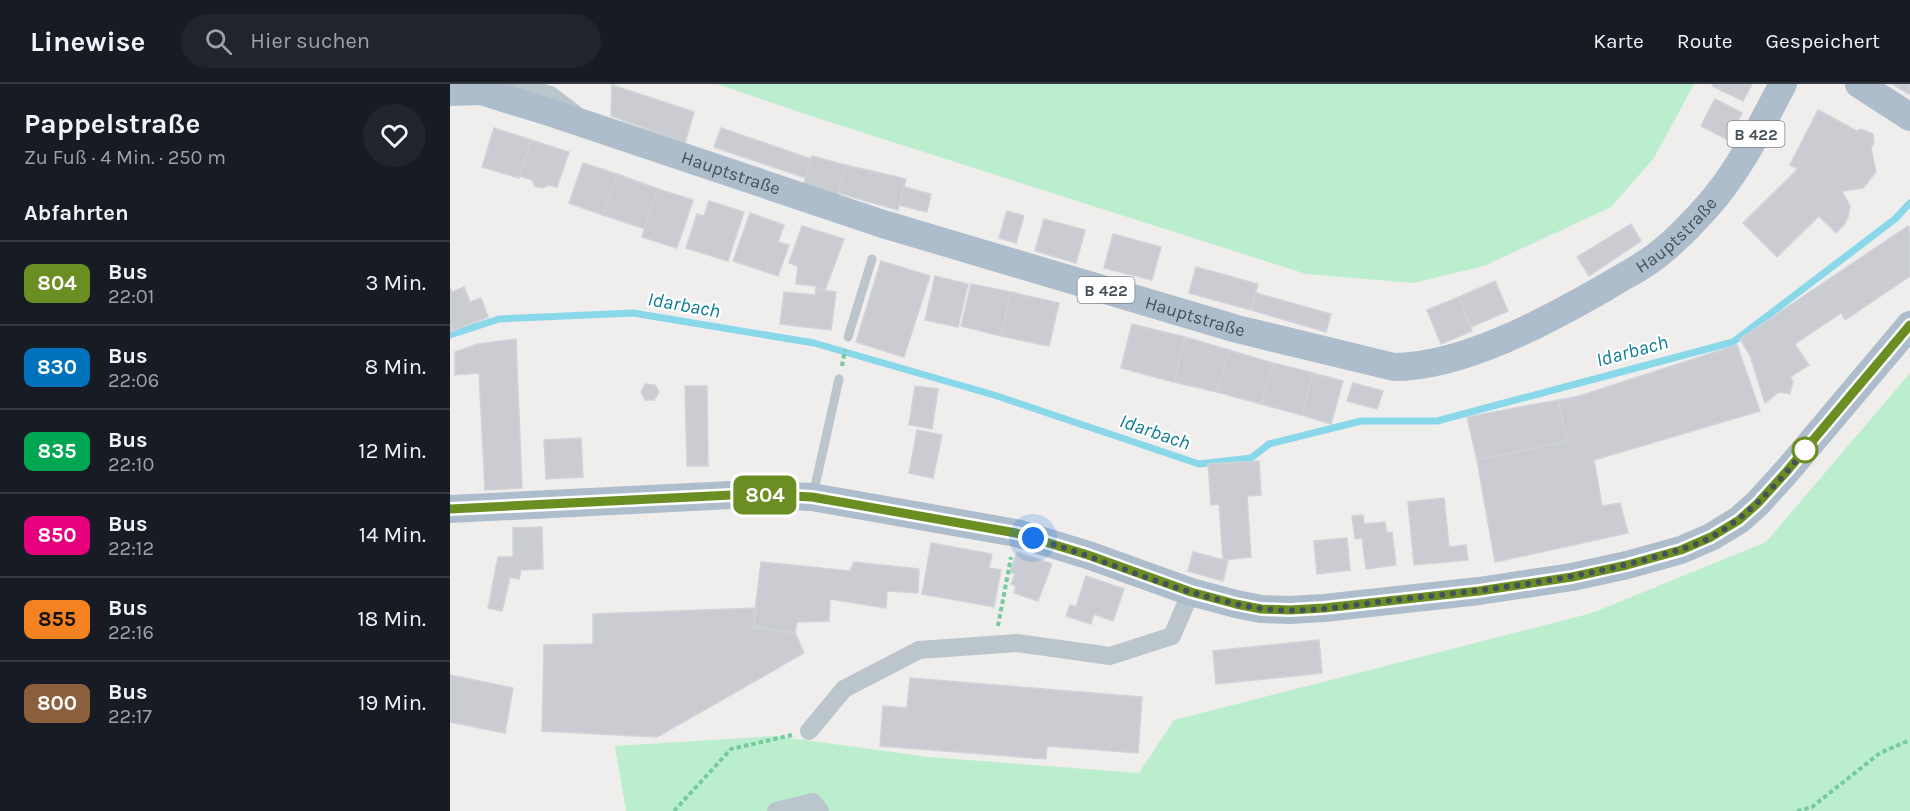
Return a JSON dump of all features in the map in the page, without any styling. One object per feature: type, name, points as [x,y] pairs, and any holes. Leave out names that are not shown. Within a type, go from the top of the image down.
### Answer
[{"type":"main road","name":"Hauptstraße","points":[[450,92],[481,91],[883,224],[1237,329],[1394,367],[1413,367],[1463,355],[1563,312],[1650,261],[1681,235],[1727,183],[1783,84]]},
{"type":"main road","points":[[1859,84],[1910,117]]},
{"type":"main road","points":[[450,509],[752,494],[812,497],[1016,533],[1088,555],[1191,592],[1261,609],[1324,608],[1479,591],[1572,577],[1681,550],[1739,520],[1787,471],[1910,325]]},
{"type":"street","points":[[513,84],[550,95],[590,126]]},
{"type":"street","points":[[809,731],[844,689],[919,650],[1017,643],[1110,656],[1172,636],[1191,592]]},
{"type":"street","points":[[776,811],[813,802],[820,811]]},
{"type":"lane","points":[[848,337],[872,259]]},
{"type":"lane","points":[[812,497],[839,379]]},
{"type":"path","points":[[839,379],[848,337]]},
{"type":"path","points":[[1001,609],[1016,533]]},
{"type":"path","points":[[674,811],[730,749],[809,731]]},
{"type":"path","points":[[1797,811],[1812,807],[1880,753],[1910,740]]},
{"type":"green space","points":[[717,84],[1694,84],[1654,158],[1611,207],[1484,266],[1413,283],[1306,274]]},
{"type":"green space","points":[[1910,373],[1910,811],[626,811],[615,746],[775,736],[929,757],[1139,773],[1174,720],[1592,613],[1766,542]]},
{"type":"building","points":[[1713,84],[1752,84],[1743,101],[1712,86]]},
{"type":"building","points":[[1892,84],[1910,84],[1910,93],[1909,94]]},
{"type":"building","points":[[612,85],[694,112],[685,143],[611,116]]},
{"type":"building","points":[[1715,99],[1742,113],[1728,140],[1701,126]]},
{"type":"building","points":[[1818,110],[1857,131],[1861,129],[1873,134],[1874,143],[1871,148],[1876,172],[1863,188],[1842,191],[1850,206],[1844,225],[1836,233],[1819,216],[1777,257],[1743,223],[1798,169],[1790,165]]},
{"type":"building","points":[[494,128],[531,140],[519,178],[482,167]]},
{"type":"building","points":[[721,128],[811,159],[806,178],[714,147]]},
{"type":"building","points":[[531,140],[569,152],[557,187],[535,186],[532,180],[520,176]]},
{"type":"building","points":[[812,156],[846,165],[837,196],[803,186]]},
{"type":"building","points":[[583,163],[617,174],[603,215],[569,203]]},
{"type":"building","points":[[846,165],[906,179],[898,210],[838,193]]},
{"type":"building","points":[[617,174],[658,189],[645,229],[603,215]]},
{"type":"building","points":[[904,187],[931,194],[927,212],[899,205]]},
{"type":"building","points":[[658,189],[693,200],[677,248],[642,237]]},
{"type":"building","points":[[709,201],[744,212],[728,261],[686,248],[697,214],[704,216]]},
{"type":"building","points":[[1007,211],[1024,216],[1016,243],[999,238]]},
{"type":"building","points":[[750,213],[784,225],[778,242],[789,245],[778,276],[733,261]]},
{"type":"building","points":[[1044,219],[1085,230],[1076,263],[1035,251]]},
{"type":"building","points":[[1631,224],[1641,241],[1589,276],[1577,257]]},
{"type":"building","points":[[802,226],[844,239],[825,290],[816,289],[816,286],[796,284],[798,266],[789,263]]},
{"type":"building","points":[[1908,226],[1910,230],[1910,276],[1845,320],[1841,313],[1795,344],[1809,365],[1790,377],[1793,381],[1790,394],[1779,392],[1765,403],[1750,355],[1740,339]]},
{"type":"building","points":[[1113,234],[1161,247],[1152,280],[1104,268]]},
{"type":"building","points":[[881,261],[930,276],[904,357],[856,342]]},
{"type":"building","points":[[1196,267],[1258,284],[1251,310],[1189,293]]},
{"type":"building","points":[[935,276],[968,284],[958,327],[925,320]]},
{"type":"building","points":[[1495,281],[1508,311],[1471,327],[1459,297]]},
{"type":"building","points":[[971,284],[1011,292],[1001,336],[961,326]]},
{"type":"building","points":[[464,287],[470,302],[481,298],[488,317],[450,332],[450,288],[452,292]]},
{"type":"building","points":[[816,289],[836,292],[831,330],[780,324],[784,292],[815,295]]},
{"type":"building","points":[[1011,292],[1059,303],[1049,346],[1001,336]]},
{"type":"building","points":[[1256,293],[1331,314],[1326,332],[1251,310]]},
{"type":"building","points":[[1459,297],[1472,331],[1441,344],[1427,310]]},
{"type":"building","points":[[1132,324],[1185,337],[1174,382],[1121,368]]},
{"type":"building","points":[[1185,337],[1229,350],[1217,392],[1174,382]]},
{"type":"building","points":[[516,339],[522,488],[485,490],[479,373],[455,375],[455,352],[478,344]]},
{"type":"building","points":[[1737,345],[1760,411],[1594,460],[1602,506],[1620,503],[1628,533],[1495,562],[1477,460],[1567,441],[1558,400],[1579,396]]},
{"type":"building","points":[[1229,350],[1273,363],[1261,404],[1217,392]]},
{"type":"building","points":[[1273,363],[1313,373],[1302,415],[1261,404]]},
{"type":"building","points":[[1313,373],[1343,381],[1331,424],[1302,415]]},
{"type":"building","points":[[1353,383],[1383,391],[1377,409],[1347,401]]},
{"type":"building","points":[[645,384],[655,385],[659,392],[654,400],[645,400],[641,392]]},
{"type":"building","points":[[685,386],[707,386],[708,466],[687,466]]},
{"type":"building","points":[[915,386],[938,389],[932,429],[909,425]]},
{"type":"building","points":[[1558,400],[1567,441],[1477,460],[1467,417]]},
{"type":"building","points":[[917,430],[942,435],[933,478],[909,473]]},
{"type":"building","points":[[581,438],[583,477],[546,479],[544,440]]},
{"type":"building","points":[[1259,461],[1261,495],[1247,496],[1251,557],[1223,560],[1219,504],[1211,505],[1208,464]]},
{"type":"building","points":[[1444,498],[1449,547],[1466,545],[1468,560],[1414,565],[1408,502]]},
{"type":"building","points":[[1363,515],[1364,524],[1385,522],[1387,533],[1392,532],[1396,565],[1366,569],[1362,538],[1355,539],[1352,516]]},
{"type":"building","points":[[542,527],[543,569],[521,570],[519,579],[510,577],[502,611],[488,608],[498,557],[513,557],[513,528]]},
{"type":"building","points":[[1347,538],[1350,570],[1317,574],[1314,541]]},
{"type":"building","points":[[931,543],[992,554],[989,568],[1001,570],[994,607],[922,594]]},
{"type":"building","points":[[1017,552],[1052,564],[1038,601],[1014,593],[1016,586],[1011,584],[1015,574],[1010,572]]},
{"type":"building","points":[[1193,552],[1228,561],[1223,581],[1188,571]]},
{"type":"building","points":[[761,562],[850,571],[854,562],[919,569],[918,593],[887,591],[886,608],[830,599],[829,621],[797,622],[795,633],[753,627]]},
{"type":"building","points":[[1086,576],[1124,589],[1113,621],[1094,614],[1091,624],[1066,616],[1070,605],[1076,607]]},
{"type":"building","points":[[756,608],[753,627],[795,633],[804,653],[657,737],[542,731],[544,645],[593,644],[593,614]]},
{"type":"building","points":[[1319,640],[1322,673],[1216,684],[1213,651]]},
{"type":"building","points":[[450,675],[513,688],[505,733],[450,722]]},
{"type":"building","points":[[910,678],[1142,697],[1138,753],[1047,746],[1046,759],[880,746],[883,706],[907,708]]},
{"type":"waterway","name":"Idarbach","points":[[450,335],[499,319],[633,313],[814,343],[994,395],[1199,464],[1251,458],[1269,444],[1361,421],[1437,421],[1733,342],[1895,219],[1910,203]]},
{"type":"bus line","name":"804","points":[[450,509],[752,494],[812,497],[1016,533],[1088,555],[1191,592],[1261,609],[1324,608],[1479,591],[1572,577],[1627,565],[1681,550],[1711,537],[1739,520],[1787,471],[1910,325]]},
{"type":"route","points":[[1033,538],[1191,592],[1261,609],[1324,608],[1479,591],[1572,577],[1681,550],[1711,537],[1739,520],[1758,503],[1805,450]]}]
